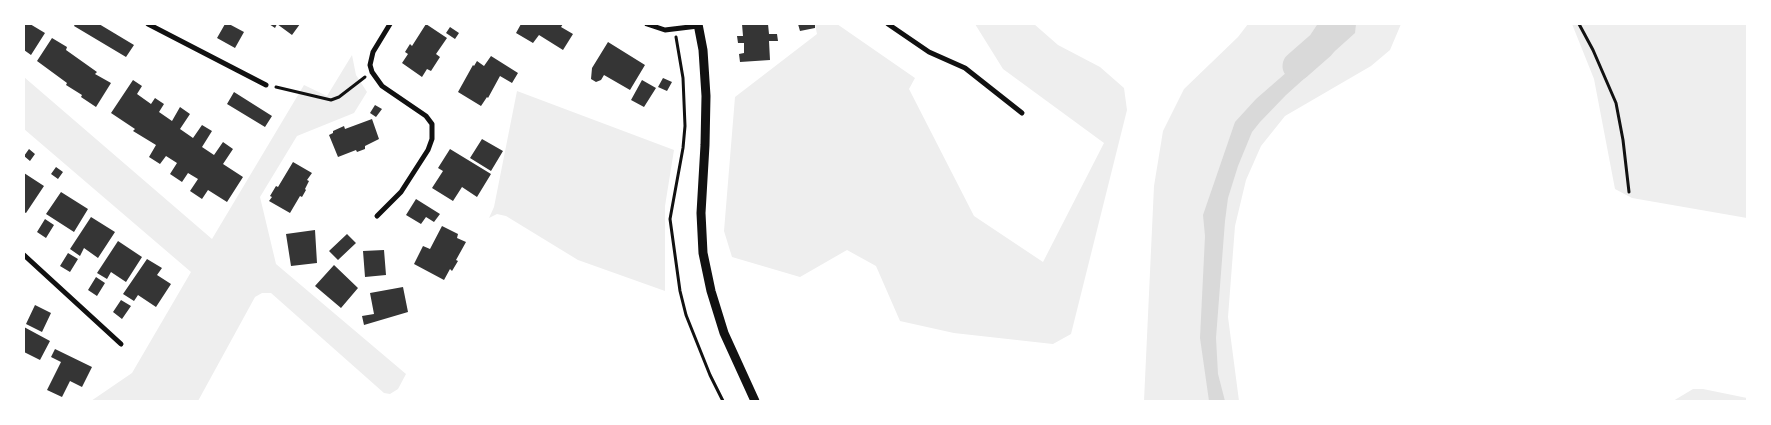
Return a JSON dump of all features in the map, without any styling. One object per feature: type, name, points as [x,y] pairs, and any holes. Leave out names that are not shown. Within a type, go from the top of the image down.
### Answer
[{"type":"street","points":[[148,24],[266,85]]},
{"type":"street","points":[[377,216],[401,192],[428,150],[433,129],[426,116],[382,86],[372,72],[370,65],[373,52],[390,24]]},
{"type":"street","points":[[646,24],[665,30],[698,25],[703,50],[706,96],[701,213],[703,253],[711,291],[724,333],[755,401]]},
{"type":"street","points":[[888,24],[928,52],[965,68],[1022,113]]},
{"type":"street","points":[[24,255],[120,344]]},
{"type":"path","points":[[1579,24],[1593,50],[1616,103],[1623,140],[1629,192]]},
{"type":"path","points":[[675,29],[683,78],[685,126],[683,148],[670,219],[671,228],[680,292],[686,315],[722,401]]},
{"type":"path","points":[[266,85],[331,100],[339,98],[372,72]]},
{"type":"shaded area","points":[[815,24],[837,24],[915,78],[909,89],[974,216],[1043,262],[1104,143],[1003,69],[975,24],[1034,24],[1058,45],[1100,67],[1124,88],[1127,110],[1071,334],[1053,344],[954,333],[900,321],[876,266],[847,250],[800,277],[732,257],[724,231],[735,97],[817,34]]},
{"type":"shaded area","points":[[1248,24],[1401,24],[1390,50],[1371,66],[1285,116],[1261,146],[1246,180],[1235,226],[1228,317],[1239,401],[1144,401],[1154,186],[1163,131],[1184,89],[1238,37]]},
{"type":"shaded area","points":[[1334,24],[1356,24],[1355,33],[1286,95],[1260,122],[1252,132],[1238,166],[1228,198],[1225,221],[1216,338],[1218,374],[1225,401],[1209,401],[1200,338],[1205,236],[1203,215],[1235,122],[1256,99],[1326,38]]},
{"type":"shaded area","points":[[1572,24],[1747,24],[1747,218],[1632,198],[1615,189],[1594,79]]},
{"type":"shaded area","points":[[352,55],[356,75],[367,92],[354,113],[297,136],[260,197],[276,264],[406,374],[398,389],[390,394],[384,393],[271,293],[262,293],[255,297],[198,401],[91,401],[132,373],[191,272],[24,129],[24,77],[212,239],[304,85],[327,96]]},
{"type":"shaded area","points":[[517,91],[674,150],[665,206],[665,291],[578,260],[506,216],[497,214],[489,218],[494,207]]},
{"type":"shaded area","points":[[1693,389],[1703,389],[1747,398],[1747,401],[1673,401]]},
{"type":"building","points":[[24,24],[30,24],[45,33],[31,55],[24,50]]},
{"type":"building","points":[[75,24],[99,24],[134,45],[126,57],[74,26]]},
{"type":"building","points":[[225,24],[229,24],[244,32],[235,48],[217,38]]},
{"type":"building","points":[[269,24],[277,24],[275,28]]},
{"type":"building","points":[[277,24],[300,24],[292,35]]},
{"type":"building","points":[[426,24],[447,38],[436,54],[440,57],[431,71],[427,69],[422,77],[402,63],[408,54],[405,52],[410,44],[412,46]]},
{"type":"building","points":[[521,24],[563,24],[561,27],[573,34],[563,50],[539,35],[533,43],[516,33]]},
{"type":"building","points":[[742,24],[768,24],[769,34],[777,34],[778,41],[769,41],[770,60],[740,62],[739,54],[744,53],[744,43],[738,43],[737,36],[743,36]]},
{"type":"building","points":[[798,24],[815,24],[815,28],[800,31]]},
{"type":"building","points":[[450,27],[459,33],[455,39],[446,33]]},
{"type":"building","points":[[52,38],[67,47],[66,50],[97,72],[95,74],[111,83],[96,107],[37,61]]},
{"type":"building","points":[[608,42],[645,65],[630,90],[604,75],[601,80],[596,82],[591,79],[592,68]]},
{"type":"building","points":[[491,56],[518,73],[512,83],[500,76],[488,98],[481,106],[458,92],[473,65],[477,61],[484,66]]},
{"type":"building","points":[[663,78],[672,82],[667,91],[658,87]]},
{"type":"building","points":[[133,80],[142,86],[137,94],[151,104],[155,98],[164,104],[159,112],[172,121],[180,107],[190,114],[180,129],[193,138],[202,125],[212,131],[202,147],[214,155],[223,142],[233,149],[223,164],[243,177],[227,202],[208,190],[202,199],[190,191],[198,179],[188,173],[182,182],[170,174],[177,163],[166,156],[160,164],[149,157],[156,145],[133,131],[135,129],[111,113]]},
{"type":"building","points":[[642,80],[656,88],[644,107],[631,100]]},
{"type":"building","points":[[234,92],[272,116],[265,127],[227,104]]},
{"type":"building","points":[[375,105],[382,109],[376,117],[370,113]]},
{"type":"building","points":[[372,119],[379,139],[365,146],[365,149],[357,152],[356,150],[338,157],[329,135],[344,126],[345,129]]},
{"type":"building","points":[[482,139],[503,151],[491,171],[470,158]]},
{"type":"building","points":[[29,149],[35,154],[30,161],[24,156]]},
{"type":"building","points":[[450,149],[491,174],[477,197],[462,187],[453,201],[432,188],[443,171],[438,168]]},
{"type":"building","points":[[293,162],[312,173],[307,180],[309,181],[306,190],[290,213],[269,201],[276,186],[278,187]]},
{"type":"building","points":[[56,167],[63,172],[58,179],[51,174]]},
{"type":"building","points":[[24,173],[44,186],[26,213],[24,212]]},
{"type":"building","points":[[61,192],[88,209],[74,232],[46,214]]},
{"type":"building","points":[[416,199],[440,214],[434,222],[426,217],[421,224],[406,215]]},
{"type":"building","points":[[91,217],[115,232],[98,258],[84,248],[80,256],[70,249]]},
{"type":"building","points":[[45,219],[54,225],[46,238],[37,232]]},
{"type":"building","points":[[442,226],[458,234],[457,238],[466,242],[456,260],[458,261],[452,271],[450,269],[444,280],[414,264],[423,246],[430,249]]},
{"type":"building","points":[[315,230],[317,263],[291,266],[286,234]]},
{"type":"building","points":[[347,234],[356,243],[338,260],[329,251]]},
{"type":"building","points":[[118,241],[142,257],[126,282],[111,272],[107,279],[97,273]]},
{"type":"building","points":[[384,250],[386,275],[365,277],[363,251]]},
{"type":"building","points":[[68,253],[78,259],[70,272],[60,266]]},
{"type":"building","points":[[147,259],[162,268],[157,275],[171,284],[156,307],[138,295],[134,301],[123,294]]},
{"type":"building","points":[[334,265],[358,288],[341,308],[315,286]]},
{"type":"building","points":[[96,277],[105,283],[97,296],[88,290]]},
{"type":"building","points":[[403,287],[408,312],[364,325],[362,316],[374,314],[370,293]]},
{"type":"building","points":[[121,300],[131,306],[122,319],[113,312]]},
{"type":"building","points":[[35,305],[51,313],[42,332],[26,324]]},
{"type":"building","points":[[24,327],[50,341],[40,360],[24,352]]},
{"type":"building","points":[[55,349],[92,367],[82,387],[70,381],[62,397],[47,390],[61,362],[51,357]]},
{"type":"waterway","points":[[1297,66],[1321,45],[1335,24]]}]
